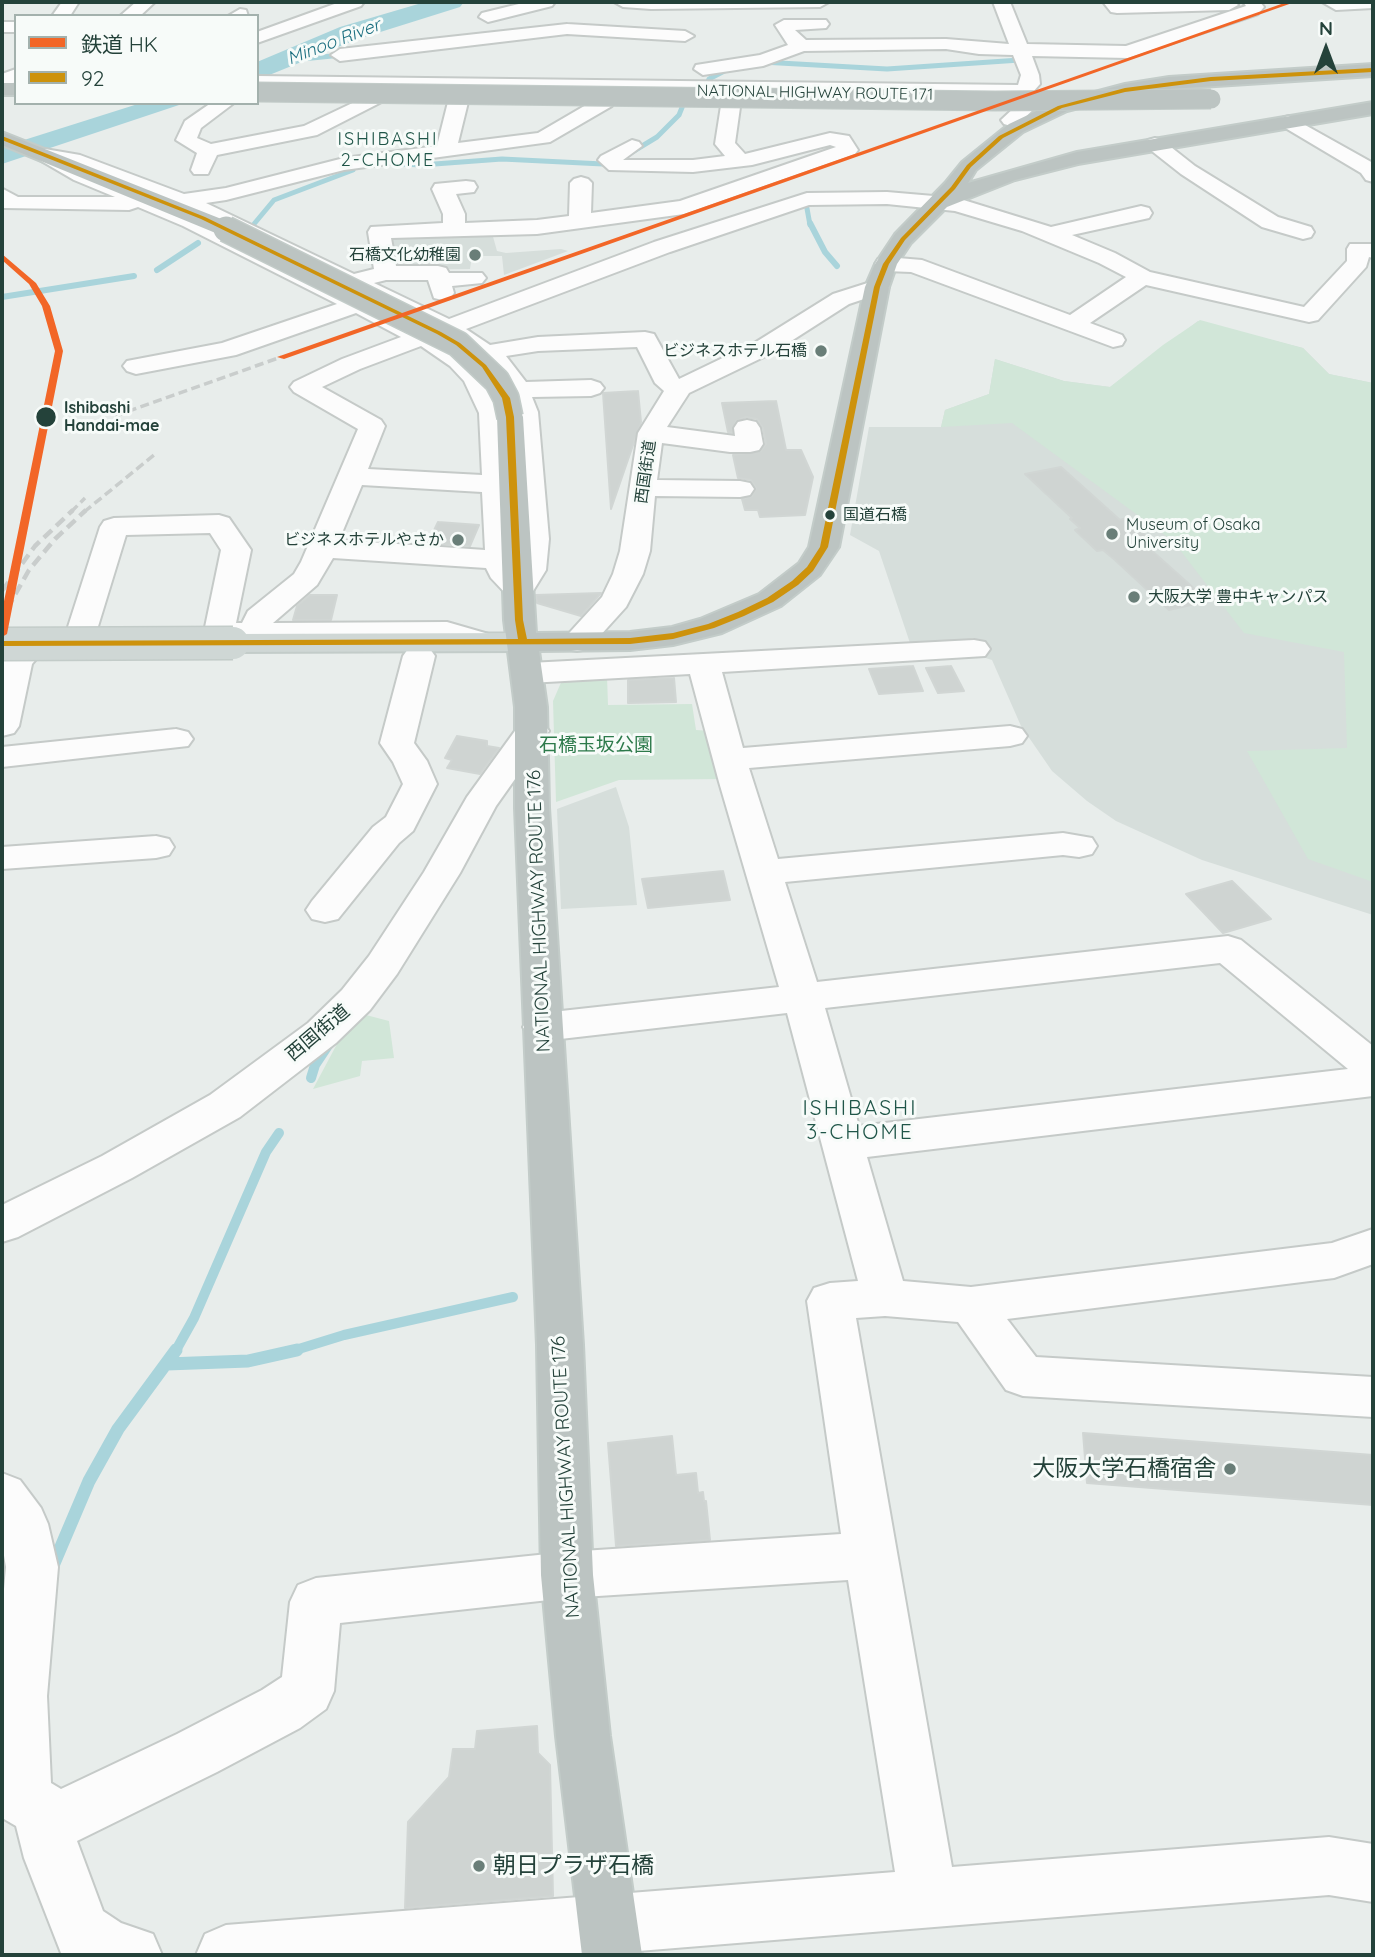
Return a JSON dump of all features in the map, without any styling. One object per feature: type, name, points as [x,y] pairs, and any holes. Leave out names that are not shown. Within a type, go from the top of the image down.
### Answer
[{"type":"highway","points":[[1033,119],[1073,103],[1169,83],[1373,70]]},
{"type":"highway","name":"NATIONAL HIGHWAY ROUTE 171","points":[[259,88],[995,101],[1208,95],[1373,83]]},
{"type":"highway","name":"NATIONAL HIGHWAY ROUTE 171","points":[[1208,95],[1264,96]]},
{"type":"highway","points":[[939,204],[964,191],[1008,176],[1077,158],[1373,108]]},
{"type":"highway","points":[[511,652],[577,642],[673,636],[711,626],[771,600],[810,569],[824,547],[881,275],[903,239],[939,204],[1006,128]]},
{"type":"highway","name":"NATIONAL HIGHWAY ROUTE 176","points":[[7,140],[227,230],[458,344],[484,366],[506,398],[514,397],[519,620],[511,652],[532,731],[532,808],[560,1345],[567,1575],[583,1736],[610,1939]]},
{"type":"highway","points":[[970,166],[975,172],[1008,176]]},
{"type":"main road","points":[[14,646],[236,635],[511,652]]},
{"type":"street","points":[[131,14],[146,2]]},
{"type":"street","points":[[259,37],[355,2]]},
{"type":"street","points":[[344,83],[411,46],[468,22],[546,2]]},
{"type":"street","points":[[623,2],[721,8],[824,2]]},
{"type":"street","points":[[1002,2],[1018,42],[1026,83],[1026,107],[1006,128]]},
{"type":"street","points":[[1112,2],[1117,8],[1187,4],[1252,6]]},
{"type":"street","points":[[1331,2],[1336,5],[1373,3]]},
{"type":"street","points":[[259,88],[378,97],[569,47],[608,25],[614,16],[651,4]]},
{"type":"street","points":[[189,200],[226,194],[345,164],[543,138],[588,113],[639,79],[763,60],[802,46],[946,44],[979,49],[1018,42],[1128,52],[1252,6]]},
{"type":"street","points":[[468,22],[488,36]]},
{"type":"street","points":[[802,46],[787,35],[780,24],[820,24]]},
{"type":"street","points":[[340,55],[488,36],[608,25],[681,30]]},
{"type":"street","points":[[446,150],[457,76],[488,36]]},
{"type":"street","points":[[391,48],[411,46],[457,76]]},
{"type":"street","points":[[564,67],[573,74],[599,82],[615,96],[744,89],[962,103],[958,90]]},
{"type":"street","points":[[259,88],[344,83],[411,84],[457,76],[615,96],[744,89],[958,90],[1026,83]]},
{"type":"street","points":[[877,90],[876,78],[1026,83]]},
{"type":"street","points":[[221,105],[192,125],[186,140],[208,151],[310,131],[378,97],[411,84]]},
{"type":"street","points":[[740,161],[724,144],[744,89]]},
{"type":"street","points":[[1006,128],[1033,119]]},
{"type":"street","points":[[1289,122],[1368,169],[1373,176]]},
{"type":"street","points":[[361,288],[374,225],[454,231],[580,222],[684,207],[848,150],[842,140],[830,139],[740,161],[693,166],[616,166],[608,160],[632,146]]},
{"type":"street","points":[[1155,144],[1188,170],[1270,222],[1303,232]]},
{"type":"street","points":[[189,200],[208,151]]},
{"type":"street","points":[[43,154],[72,159],[189,200],[269,261],[312,284],[361,288]]},
{"type":"street","points":[[43,154],[81,176],[142,202],[191,221],[294,253],[361,288],[435,333],[487,353],[514,397]]},
{"type":"street","points":[[693,166],[708,198]]},
{"type":"street","points":[[580,222],[581,183]]},
{"type":"street","points":[[454,231],[454,214],[443,189],[466,187]]},
{"type":"street","points":[[14,646],[59,633],[236,635],[306,579],[372,426],[303,387],[351,364],[662,247],[807,199],[887,198],[968,208],[1049,234],[1142,277],[1308,315],[1358,262],[1358,249],[1373,251]]},
{"type":"street","points":[[6,200],[114,204],[142,202]]},
{"type":"street","points":[[1218,210],[1240,203]]},
{"type":"street","points":[[483,229],[486,206]]},
{"type":"street","points":[[1049,234],[1142,213]]},
{"type":"street","points":[[269,261],[294,253]]},
{"type":"street","points":[[881,275],[914,265],[1112,340]]},
{"type":"street","points":[[136,366],[227,350],[361,288],[438,273],[441,287],[474,278]]},
{"type":"street","name":"西国街道","points":[[577,642],[615,601],[628,574],[651,488],[665,407],[680,388],[765,346],[881,275]]},
{"type":"street","points":[[1072,324],[1142,277]]},
{"type":"street","points":[[435,333],[475,378],[492,412],[501,572],[519,590]]},
{"type":"street","points":[[459,361],[538,344],[645,339],[668,383],[680,388]]},
{"type":"street","points":[[482,390],[514,397],[591,388]]},
{"type":"street","points":[[659,434],[730,444],[750,444],[747,428]]},
{"type":"street","points":[[352,476],[495,484]]},
{"type":"street","points":[[651,488],[740,489]]},
{"type":"street","points":[[81,633],[114,527],[219,524],[236,550],[236,635]]},
{"type":"street","points":[[321,548],[500,560]]},
{"type":"street","points":[[14,646],[48,658],[419,656],[511,652],[704,665],[974,649]]},
{"type":"street","points":[[2,726],[17,662],[14,646]]},
{"type":"street","points":[[325,910],[386,835],[401,823],[420,784],[410,761],[397,743],[419,656]]},
{"type":"street","points":[[704,665],[802,997],[885,1298]]},
{"type":"street","name":"西国街道","points":[[2,1225],[117,1167],[225,1106],[322,1033],[356,1000],[383,965],[442,873],[491,786],[532,731]]},
{"type":"street","points":[[730,759],[1010,736]]},
{"type":"street","points":[[2,757],[176,740]]},
{"type":"street","points":[[765,872],[1063,844],[1079,846]]},
{"type":"street","points":[[2,858],[156,847]]},
{"type":"street","points":[[543,1027],[1228,949],[1373,1068]]},
{"type":"street","points":[[842,1144],[1373,1081]]},
{"type":"street","points":[[928,1898],[830,1301],[885,1298],[971,1305],[1334,1260],[1373,1246]]},
{"type":"street","points":[[971,1305],[1023,1376],[1373,1397]]},
{"type":"street","points":[[2,1494],[23,1524],[32,1567],[20,1696],[24,1799],[40,1808],[53,1858],[82,1932],[110,1951],[132,1955]]},
{"type":"street","points":[[44,1827],[209,1747],[281,1709],[307,1691],[316,1602],[567,1575],[870,1555]]},
{"type":"street","points":[[226,1955],[610,1939],[928,1898],[1329,1866],[1373,1873]]},
{"type":"shaded area","name":"石橋文化幼稚園","points":[[492,233],[497,251],[568,251],[504,275],[502,256],[472,256],[470,269],[397,270],[385,234]]},
{"type":"shaded area","name":"大阪大学 豊中キャンパス","points":[[1198,321],[1303,348],[1329,374],[1373,383],[1373,915],[1202,860],[1116,821],[1087,801],[1052,771],[1021,726],[992,660],[976,655],[911,646],[879,551],[850,535],[869,427],[941,427],[945,410],[989,394],[995,359],[1064,381],[1110,387]]},
{"type":"shaded area","points":[[616,787],[629,827],[637,905],[561,909],[557,809]]},
{"type":"green space","points":[[1200,320],[1303,348],[1329,374],[1373,383],[1373,882],[1308,859],[1247,751],[1347,748],[1344,652],[1244,633],[1173,541],[1012,423],[941,427],[945,410],[989,394],[995,359],[1064,381],[1110,387]]},
{"type":"green space","name":"石橋玉坂公園","points":[[607,676],[608,705],[692,704],[696,730],[712,731],[723,779],[619,780],[556,802],[553,701],[563,678]]},
{"type":"green space","points":[[366,1015],[389,1021],[394,1058],[362,1061],[360,1076],[313,1089],[338,1042]]},
{"type":"water","points":[[135,105],[179,105],[2,164],[2,147]]},
{"type":"building","points":[[638,391],[641,422],[611,509],[603,393]]},
{"type":"building","points":[[776,401],[786,450],[801,450],[813,477],[805,515],[760,517],[758,510],[745,510],[742,499],[752,496],[756,488],[751,480],[738,478],[733,455],[761,451],[766,444],[763,428],[757,419],[746,417],[736,421],[732,433],[728,432],[722,403]]},
{"type":"building","name":"Museum of Osaka University","points":[[1061,467],[1120,520],[1126,518],[1149,539],[1141,541],[1208,601],[1169,610],[1103,550],[1097,551],[1075,530],[1080,528],[1070,519],[1072,518],[1025,474]]},
{"type":"building","name":"ビジネスホテルやさか","points":[[438,522],[479,525],[470,546],[428,543]]},
{"type":"building","points":[[601,593],[581,616],[537,603],[536,595]]},
{"type":"building","points":[[310,595],[337,595],[331,620],[293,620],[297,606]]},
{"type":"building","points":[[913,666],[923,691],[879,694],[869,669]]},
{"type":"building","points":[[951,666],[964,691],[938,693],[926,668]]},
{"type":"building","points":[[674,678],[676,702],[628,703],[628,680]]},
{"type":"building","points":[[457,736],[487,741],[487,746],[499,748],[480,774],[447,768],[452,760],[445,758]]},
{"type":"building","points":[[723,871],[730,900],[648,908],[642,879]]},
{"type":"building","points":[[1232,881],[1271,919],[1223,933],[1186,894]]},
{"type":"building","name":"大阪大学石橋宿舎","points":[[1083,1433],[1373,1455],[1373,1505],[1087,1483]]},
{"type":"building","points":[[672,1436],[676,1475],[696,1473],[698,1493],[703,1492],[710,1540],[616,1546],[608,1443]]},
{"type":"building","name":"朝日プラザ石橋","points":[[537,1726],[538,1753],[550,1765],[553,1896],[405,1908],[408,1822],[449,1777],[453,1749],[475,1749],[477,1731]]},
{"type":"waterway","name":"Minoo River","points":[[259,71],[349,33],[451,2]]},
{"type":"waterway","points":[[762,62],[887,69],[1020,60],[1017,54]]},
{"type":"waterway","points":[[282,61],[332,56]]},
{"type":"waterway","points":[[707,83],[709,79],[732,67]]},
{"type":"waterway","points":[[624,157],[657,137],[679,115],[683,105]]},
{"type":"waterway","points":[[384,163],[421,165],[502,159],[603,164]]},
{"type":"waterway","points":[[254,224],[274,200],[353,170]]},
{"type":"waterway","points":[[806,203],[810,225]]},
{"type":"waterway","points":[[810,223],[825,252],[837,266]]},
{"type":"waterway","points":[[157,270],[198,243]]},
{"type":"waterway","points":[[2,297],[134,276]]},
{"type":"waterway","points":[[311,1078],[315,1065],[329,1044]]},
{"type":"waterway","points":[[175,1352],[194,1318],[266,1152],[279,1133]]},
{"type":"waterway","points":[[291,1351],[344,1335],[513,1297]]},
{"type":"waterway","points":[[52,1568],[89,1481],[118,1429],[176,1350]]},
{"type":"waterway","points":[[291,1351],[297,1350]]},
{"type":"waterway","points":[[167,1364],[248,1361],[291,1351]]},
{"type":"railway","points":[[115,416],[281,357]]},
{"type":"railway","points":[[84,512],[154,455]]},
{"type":"railway","points":[[73,510],[85,498]]},
{"type":"railway","points":[[2,591],[35,546],[73,510]]},
{"type":"railway","points":[[7,609],[29,570],[55,539],[86,510]]},
{"type":"rail line","name":"HK","points":[[281,357],[1292,2]]},
{"type":"rail line","name":"HK","points":[[2,256],[32,283],[46,306],[59,351],[2,634]]},
{"type":"transit line","name":"92","points":[[2,644],[630,641],[673,636],[711,626],[741,614],[770,600],[795,583],[810,569],[824,547],[877,287],[886,264],[903,239],[953,188],[969,166],[1001,137],[1060,107],[1125,90],[1211,79],[1373,70]]},
{"type":"transit line","name":"92","points":[[2,138],[203,218],[439,333],[458,344],[484,366],[506,398],[510,417],[519,620],[523,642]]},
{"type":"place","name":"石橋文化幼稚園","points":[[475,255]]},
{"type":"place","name":"ビジネスホテル石橋","points":[[821,351]]},
{"type":"place","name":"Ishibashi Handai-mae","points":[[46,417]]},
{"type":"place","name":"国道石橋","points":[[830,515]]},
{"type":"place","name":"Museum of Osaka University","points":[[1112,534]]},
{"type":"place","name":"ビジネスホテルやさか","points":[[458,540]]},
{"type":"place","name":"大阪大学 豊中キャンパス","points":[[1134,597]]},
{"type":"place","name":"大阪大学石橋宿舎","points":[[1230,1469]]},
{"type":"place","name":"朝日プラザ石橋","points":[[479,1866]]},
{"type":"district","name":"ISHIBASHI 2-CHOME","points":[[388,150]]},
{"type":"district","name":"ISHIBASHI 3-CHOME","points":[[860,1121]]}]
